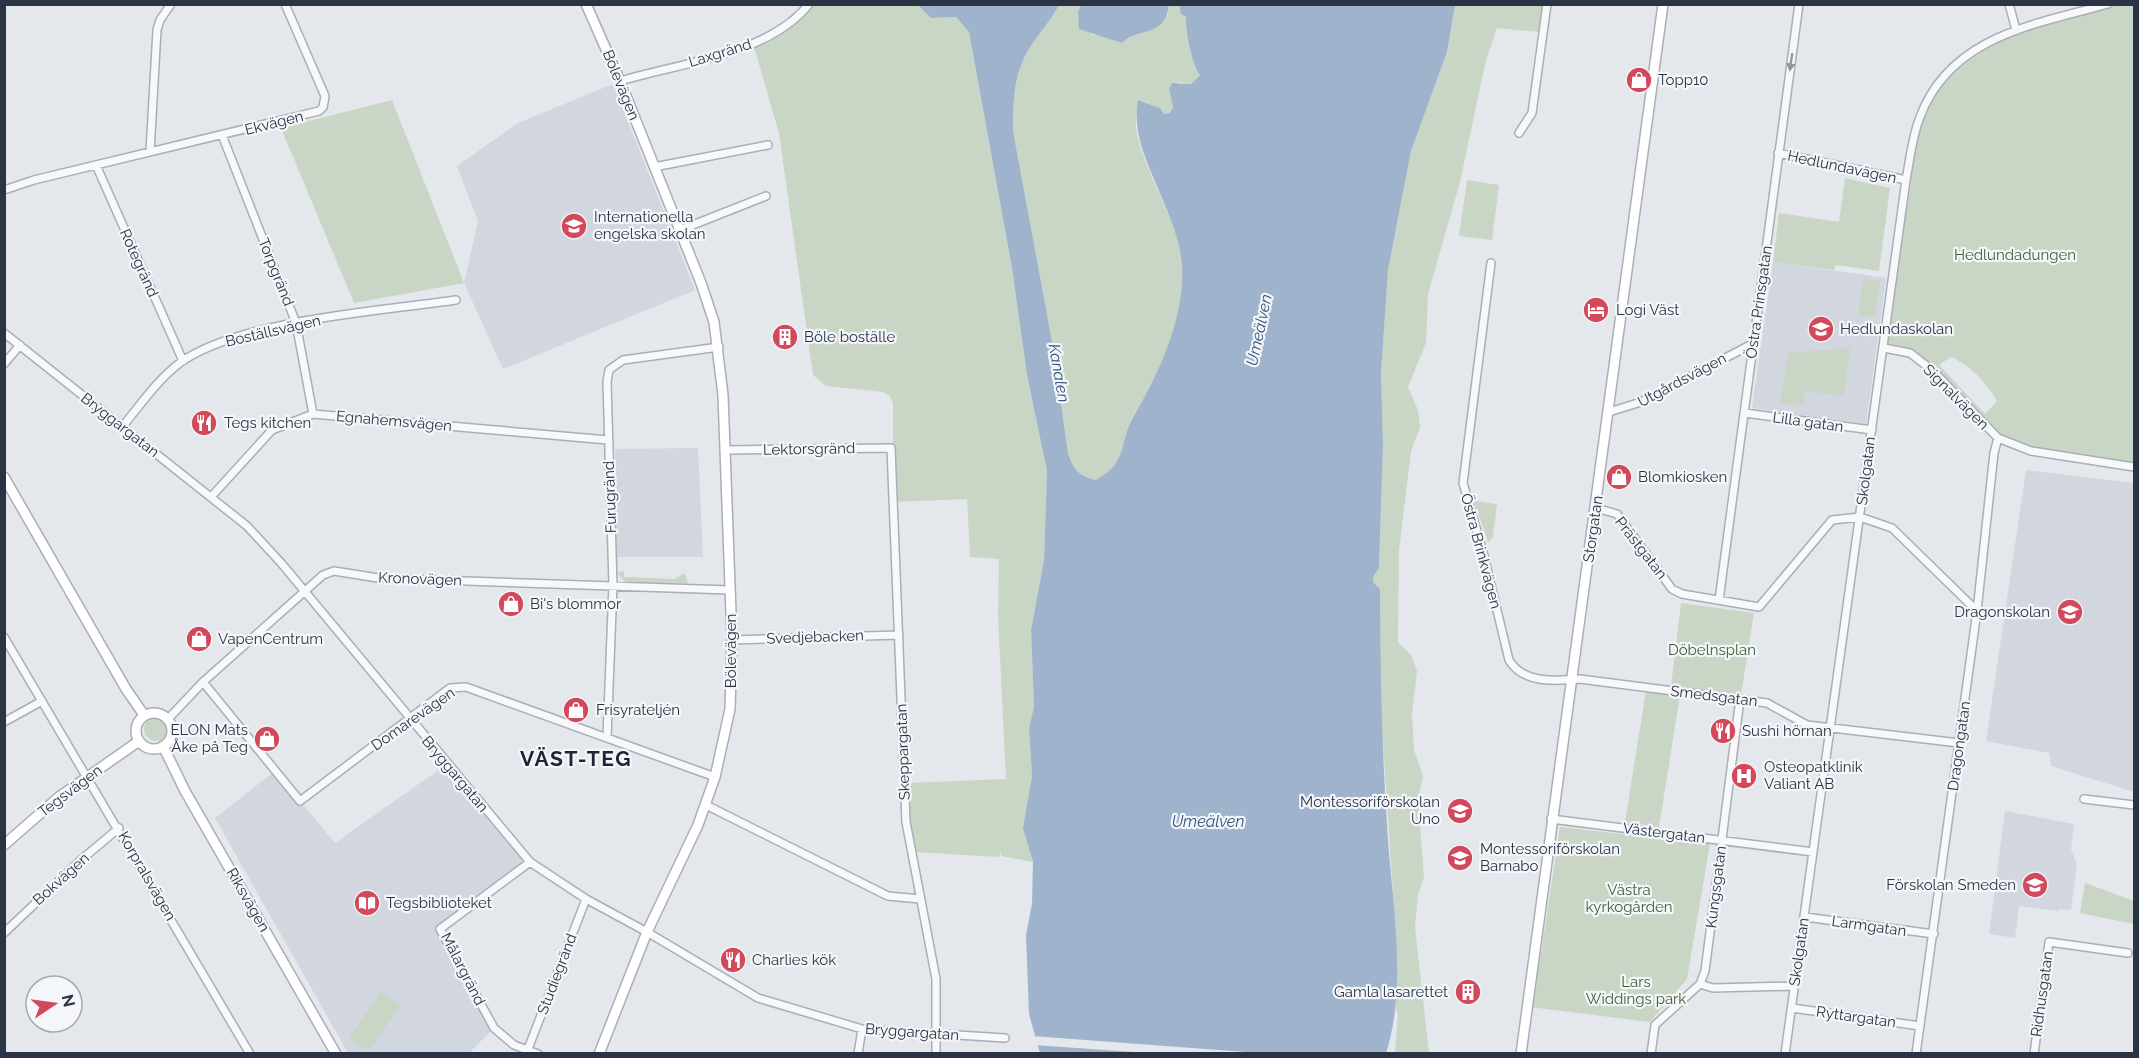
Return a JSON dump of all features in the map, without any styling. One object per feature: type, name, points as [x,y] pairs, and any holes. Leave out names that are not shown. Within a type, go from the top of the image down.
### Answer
[{"type":"street","points":[[150,152],[157,30],[171,4]]},
{"type":"street","name":"Ekvägen","points":[[4,190],[96,165],[315,113],[323,107],[325,96],[285,4]]},
{"type":"street","name":"Bölevägen","points":[[586,4],[620,81],[680,230],[704,293],[719,347],[726,450],[732,640],[730,709],[715,777],[706,805],[647,932],[599,1053]]},
{"type":"street","name":"Laxgränd","points":[[620,81],[719,56],[768,38],[788,26],[809,4]]},
{"type":"street","points":[[1519,133],[1532,113],[1547,4]]},
{"type":"street","name":"Storgatan","points":[[1521,1053],[1551,819],[1596,508],[1664,4]]},
{"type":"street","name":"Östra Prinsgatan","points":[[1719,600],[1799,4]]},
{"type":"street","points":[[2009,4],[2016,30]]},
{"type":"street","name":"Skolgatan","points":[[1785,1053],[1906,180],[1920,116],[1939,84],[1977,48],[2016,30],[2108,4]]},
{"type":"street","name":"Torpgränd","points":[[222,135],[296,323],[313,414]]},
{"type":"street","points":[[654,167],[768,145]]},
{"type":"street","name":"Hedlundavägen","points":[[1778,153],[1906,180]]},
{"type":"street","name":"Rotegränd","points":[[96,165],[183,361]]},
{"type":"street","points":[[680,230],[766,196]]},
{"type":"street","name":"Östra Brinkvägen","points":[[1491,263],[1463,483],[1483,552],[1509,660],[1513,667],[1526,676],[1563,682],[1571,680]]},
{"type":"street","name":"Boställsvägen","points":[[123,426],[165,375],[183,361],[227,341],[296,323],[456,300]]},
{"type":"street","name":"Bryggargatan","points":[[4,333],[247,526],[530,862],[586,900],[647,932],[758,998],[862,1029],[1005,1038]]},
{"type":"street","name":"Utgårdsvägen","points":[[1609,412],[1641,402],[1754,343]]},
{"type":"street","points":[[4,364],[20,345]]},
{"type":"street","name":"Furugränd","points":[[607,738],[613,585],[608,440],[607,382],[609,370],[615,363],[719,347]]},
{"type":"street","name":"Signalvägen","points":[[1884,348],[1910,353],[1932,370],[1998,438],[2031,452],[2134,467]]},
{"type":"street","name":"Lilla gatan","points":[[1745,413],[1872,430]]},
{"type":"street","name":"Egnahemsvägen","points":[[212,497],[272,430],[313,414],[608,440]]},
{"type":"street","name":"Dragongatan","points":[[1916,1053],[1934,934],[1977,611],[1994,453],[1998,438]]},
{"type":"street","name":"Lektorsgränd","points":[[726,450],[891,448]]},
{"type":"street","name":"Skeppargatan","points":[[891,448],[906,822],[936,980],[934,1034],[936,1053]]},
{"type":"street","points":[[4,477],[126,688],[144,715]]},
{"type":"street","name":"Prästgatan","points":[[1596,508],[1617,514],[1677,592],[1759,607],[1832,520],[1860,518]]},
{"type":"street","points":[[1860,518],[1892,528],[1977,611]]},
{"type":"street","name":"Kronovägen","points":[[168,719],[203,682],[303,592],[323,575],[334,571],[378,578],[730,590]]},
{"type":"street","name":"Svedjebacken","points":[[732,640],[899,635]]},
{"type":"street","name":"Korpralsvägen","points":[[4,637],[250,1053]]},
{"type":"street","name":"Smedsgatan","points":[[1571,680],[1740,699],[1774,705],[1807,725],[1831,726],[1959,743]]},
{"type":"street","name":"Domarevägen","points":[[203,682],[300,801],[450,688],[466,687],[715,777]]},
{"type":"street","name":"Kungsgatan","points":[[1700,984],[1705,971],[1740,699]]},
{"type":"street","points":[[4,722],[42,701]]},
{"type":"street","points":[[156,712],[168,719],[172,731],[170,738],[163,746],[151,748],[139,741],[136,728],[144,715],[156,712]]},
{"type":"street","name":"Tegsvägen","points":[[4,845],[50,804],[139,741]]},
{"type":"street","name":"Riksvägen","points":[[163,746],[185,792],[336,1053]]},
{"type":"street","points":[[2084,799],[2134,805]]},
{"type":"street","points":[[706,805],[888,896],[920,899]]},
{"type":"street","name":"Västergatan","points":[[1551,819],[1813,852]]},
{"type":"street","name":"Bokvägen","points":[[4,933],[74,866],[119,828]]},
{"type":"street","name":"Målargränd","points":[[530,862],[440,929],[494,1028],[514,1045],[538,1053]]},
{"type":"street","name":"Studiegränd","points":[[528,1049],[586,900]]},
{"type":"street","name":"Larmgatan","points":[[1805,917],[1934,934]]},
{"type":"street","name":"Ridhusgatan","points":[[2034,1053],[2049,942],[2128,953]]},
{"type":"street","points":[[1651,1053],[1655,1025],[1700,984],[1713,988],[1794,986]]},
{"type":"street","name":"Ryttargatan","points":[[1792,1008],[1920,1026]]},
{"type":"street","points":[[858,1053],[862,1029]]},
{"type":"shaded area","name":"Internationella engelska skolan","points":[[613,84],[695,290],[503,369],[464,283],[478,221],[457,166],[518,123]]},
{"type":"shaded area","name":"Hedlundaskolan","points":[[1773,262],[1886,278],[1866,424],[1752,408]]},
{"type":"shaded area","points":[[698,448],[703,557],[617,557],[615,449]]},
{"type":"shaded area","name":"Dragonskolan","points":[[2026,470],[2134,483],[2134,792],[2051,766],[2049,753],[1986,741]]},
{"type":"shaded area","points":[[447,764],[530,862],[440,929],[494,1028],[469,1053],[348,1053],[215,818],[275,771],[335,843]]},
{"type":"shaded area","name":"Förskolan Smeden","points":[[2005,811],[2074,824],[2071,849],[2077,865],[2071,910],[2059,909],[2058,911],[2019,906],[2015,938],[1989,934]]},
{"type":"green space","points":[[804,4],[918,5],[931,18],[956,17],[969,32],[1012,268],[1027,375],[1047,471],[1044,560],[1031,630],[1034,706],[1029,729],[1032,776],[1024,828],[1033,862],[1001,856],[1001,852],[999,857],[915,852],[909,819],[908,783],[1006,779],[998,615],[999,559],[970,557],[967,499],[893,502],[893,403],[890,396],[883,392],[826,386],[813,375],[779,133],[752,40],[793,16]]},
{"type":"green space","points":[[1059,5],[1081,5],[1078,12],[1092,35],[1104,35],[1121,43],[1168,15],[1169,5],[1179,5],[1181,14],[1186,17],[1194,64],[1200,75],[1191,84],[1179,82],[1169,89],[1173,107],[1170,113],[1164,114],[1160,108],[1139,100],[1136,117],[1138,138],[1175,230],[1181,253],[1183,277],[1174,326],[1156,374],[1129,426],[1118,459],[1107,473],[1096,480],[1078,472],[1068,454],[1054,352],[1013,131],[1014,93],[1021,65],[1029,49]]},
{"type":"green space","points":[[1455,5],[1545,5],[1541,32],[1497,28],[1486,60],[1460,182],[1428,294],[1426,343],[1408,387],[1418,410],[1420,428],[1411,451],[1399,551],[1398,642],[1411,655],[1417,671],[1412,714],[1414,750],[1423,776],[1418,799],[1424,877],[1418,895],[1415,928],[1429,1053],[1395,1053],[1398,1014],[1396,1010],[1394,909],[1380,698],[1380,589],[1373,582],[1373,577],[1379,568],[1383,445],[1381,374],[1388,270],[1411,151],[1447,52]]},
{"type":"green space","name":"Hedlundadungen","points":[[2108,5],[2134,5],[2134,467],[2062,457],[1998,438],[1932,370],[1910,353],[1884,348],[1912,145],[1930,97],[1952,69],[2000,35]],"holes":[[[1951,357],[1977,375],[1997,401],[1985,414],[1939,365]]]},
{"type":"green space","points":[[392,100],[464,283],[354,303],[281,128]]},
{"type":"green space","points":[[1845,178],[1890,188],[1879,271],[1835,265],[1834,270],[1773,262],[1779,213],[1839,222]]},
{"type":"green space","points":[[1467,180],[1499,185],[1492,240],[1459,236]]},
{"type":"green space","points":[[1863,279],[1880,281],[1875,317],[1858,315]]},
{"type":"green space","points":[[1850,348],[1844,396],[1805,391],[1803,406],[1780,403],[1788,353]]},
{"type":"green space","points":[[1474,501],[1497,504],[1493,537],[1488,542]]},
{"type":"green space","points":[[624,571],[624,577],[674,579],[685,573],[688,583],[625,582],[617,573]]},
{"type":"green space","name":"Döbelnsplan","points":[[1681,603],[1754,613],[1741,695],[1671,686]]},
{"type":"green space","points":[[1646,691],[1680,695],[1659,827],[1625,822]]},
{"type":"green space","points":[[156,717],[164,721],[168,729],[164,737],[156,741],[148,737],[144,729],[148,721]]},
{"type":"green space","name":"Västra kyrkogården","points":[[1560,827],[1710,844],[1687,979],[1650,1022],[1530,1007],[1541,954]]},
{"type":"green space","points":[[2085,883],[2134,901],[2134,924],[2080,913]]},
{"type":"green space","points":[[381,992],[400,1005],[369,1051],[349,1038]]},
{"type":"water","points":[[1081,4],[1169,5],[1167,15],[1157,27],[1122,43],[1079,29],[1078,12]]},
{"type":"water","name":"Umeälven","points":[[918,5],[1059,5],[1029,49],[1021,65],[1014,93],[1013,131],[1054,352],[1068,454],[1078,472],[1096,480],[1107,473],[1118,459],[1129,426],[1161,363],[1175,324],[1179,305],[1182,265],[1179,246],[1142,147],[1137,112],[1138,100],[1160,108],[1164,114],[1170,113],[1173,107],[1169,89],[1172,83],[1191,84],[1200,75],[1194,64],[1186,17],[1181,14],[1179,5],[1455,5],[1447,52],[1411,151],[1388,270],[1381,374],[1383,445],[1379,568],[1373,577],[1373,582],[1380,589],[1384,777],[1397,948],[1396,1002],[1386,1053],[1040,1053],[1029,1014],[1026,935],[1032,904],[1033,862],[1023,828],[1032,776],[1029,729],[1034,706],[1031,630],[1044,560],[1047,471],[1027,375],[1012,268],[969,32],[956,17],[931,18]]},
{"type":"pier","points":[[1032,1036],[1259,1053],[1148,1053],[1034,1045]]},
{"type":"place","name":"Topp10","points":[[1639,80]]},
{"type":"place","name":"Internationella engelska skolan","points":[[574,226]]},
{"type":"place","name":"Logi Väst","points":[[1596,310]]},
{"type":"place","name":"Hedlundaskolan","points":[[1821,329]]},
{"type":"place","name":"Böle boställe","points":[[785,337]]},
{"type":"place","name":"Tegs kitchen","points":[[204,423]]},
{"type":"place","name":"Blomkiosken","points":[[1619,477]]},
{"type":"place","name":"Bi's blommor","points":[[511,604]]},
{"type":"place","name":"Dragonskolan","points":[[2070,612]]},
{"type":"place","name":"VapenCentrum","points":[[199,639]]},
{"type":"place","name":"Frisyrateljén","points":[[576,710]]},
{"type":"place","name":"Sushi hörnan","points":[[1723,731]]},
{"type":"place","name":"ELON Mats Åke på Teg","points":[[267,739]]},
{"type":"place","name":"Osteopatklinik Valiant AB","points":[[1744,776]]},
{"type":"place","name":"Montessoriförskolan Uno","points":[[1460,811]]},
{"type":"place","name":"Montessoriförskolan Barnabo","points":[[1460,858]]},
{"type":"place","name":"Förskolan Smeden","points":[[2035,885]]},
{"type":"place","name":"Tegsbiblioteket","points":[[367,903]]},
{"type":"place","name":"Charlies kök","points":[[733,960]]},
{"type":"place","name":"Gamla lasarettet","points":[[1468,992]]},
{"type":"district","name":"VÄST-TEG","points":[[576,758]]},
{"type":"water label","name":"Kanalen","points":[[1059,373]]},
{"type":"park label","name":"Lars Widdings park","points":[[1636,990]]}]
